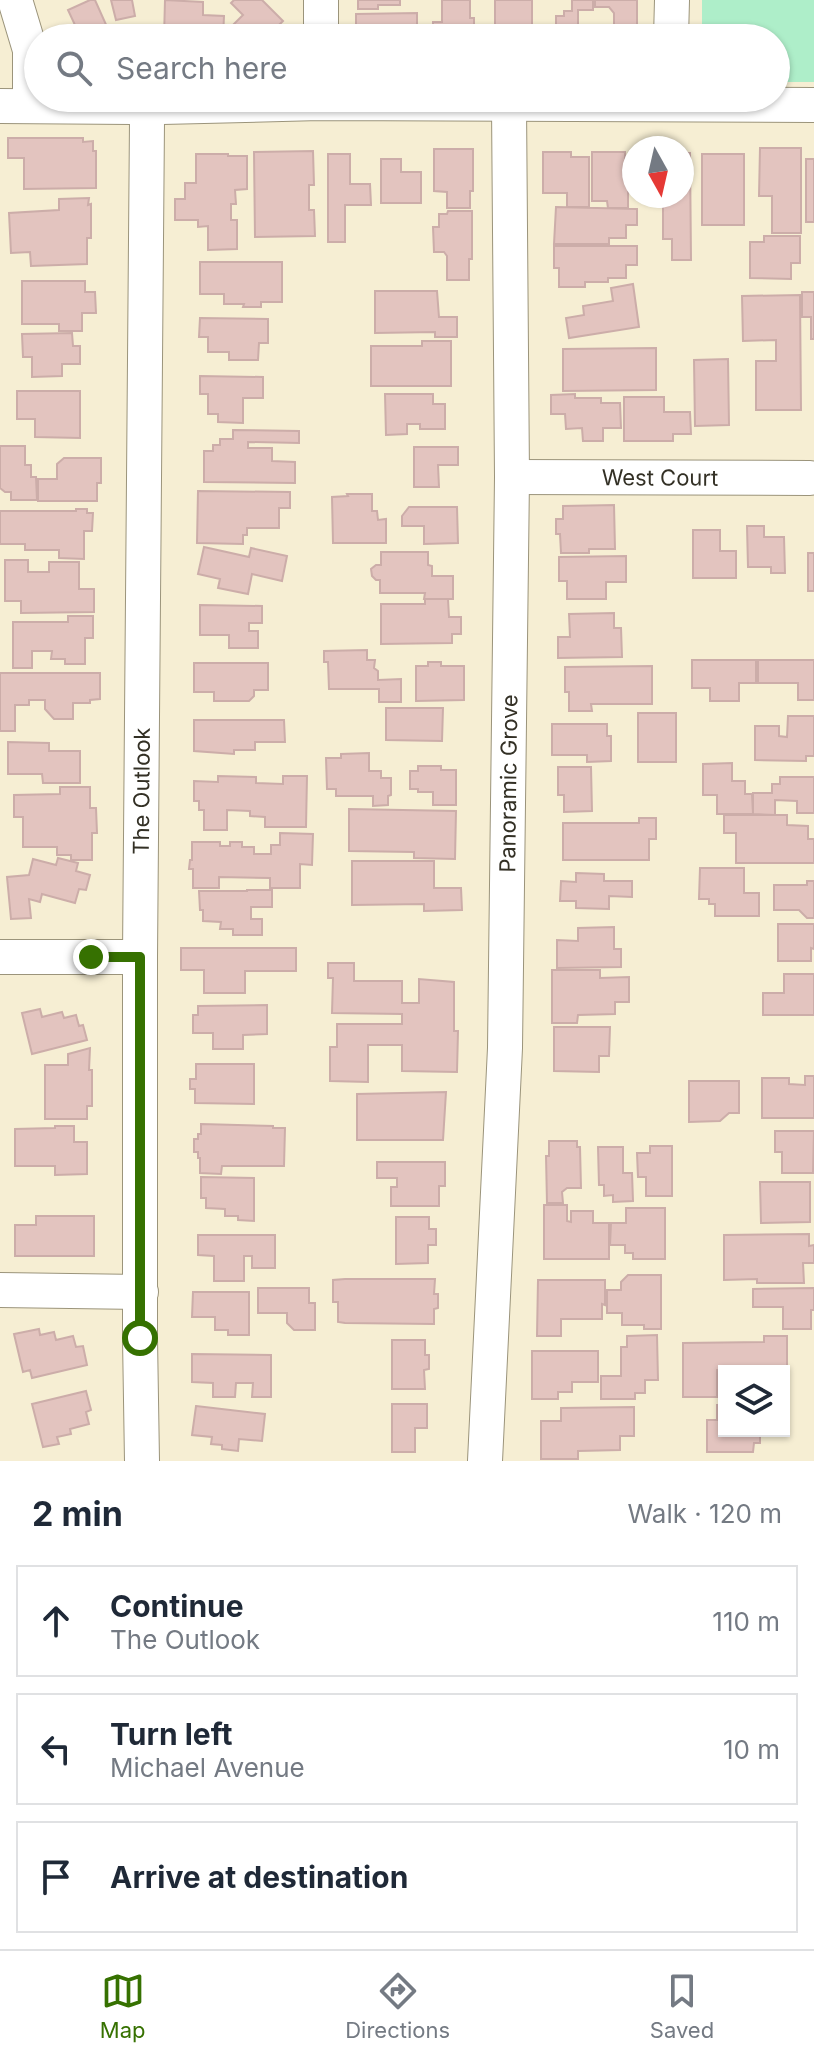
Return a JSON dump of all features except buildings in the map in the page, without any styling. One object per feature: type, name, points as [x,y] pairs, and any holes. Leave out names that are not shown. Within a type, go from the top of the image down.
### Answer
[{"type":"street","points":[[15,0],[24,30]]},
{"type":"street","points":[[321,0],[321,24]]},
{"type":"street","points":[[671,24],[672,0]]},
{"type":"street","points":[[15,106],[24,72]]},
{"type":"street","points":[[790,104],[814,105]]},
{"type":"street","name":"The Outlook","points":[[142,1461],[140,957],[147,112]]},
{"type":"street","name":"Panoramic Grove","points":[[485,1461],[505,1048],[512,477],[509,112]]},
{"type":"street","name":"West Court","points":[[512,477],[810,478]]},
{"type":"street","points":[[0,957],[140,957]]},
{"type":"street","points":[[0,1290],[141,1292]]},
{"type":"green space","points":[[702,0],[814,0],[814,82],[790,82],[790,24],[702,24]]},
{"type":"route","points":[[91,957],[140,957],[140,1338]]}]
